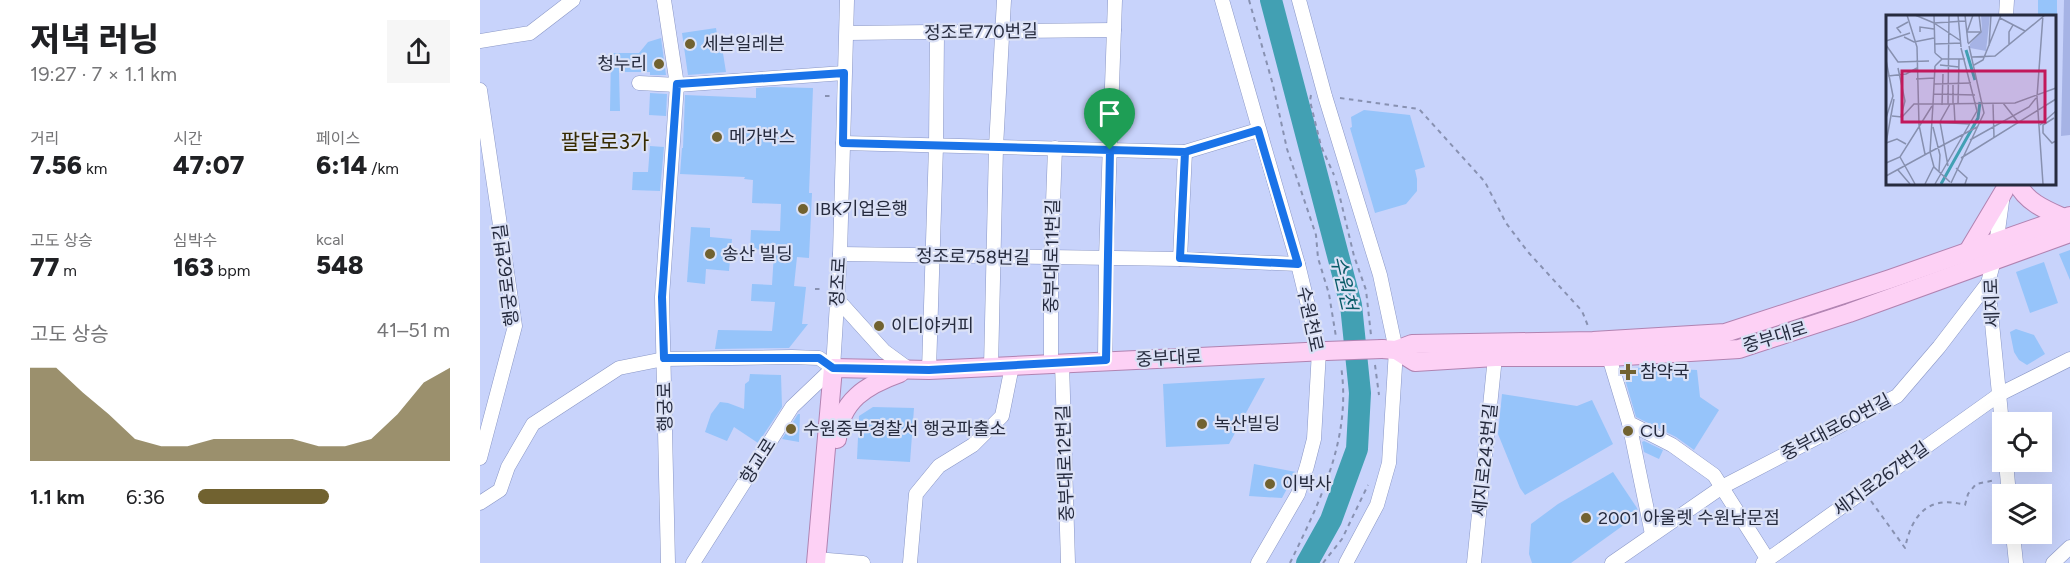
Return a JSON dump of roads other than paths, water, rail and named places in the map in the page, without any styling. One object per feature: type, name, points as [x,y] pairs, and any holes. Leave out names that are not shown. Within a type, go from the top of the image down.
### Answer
[{"type":"main road","points":[[1967,253],[2008,186],[2020,189],[2036,205],[2068,223]]},
{"type":"main road","name":"중부대로","points":[[1381,347],[1415,362],[1495,357],[1609,357],[1739,349],[1849,313],[1994,260],[2068,223]]},
{"type":"main road","name":"중부대로","points":[[833,368],[929,370],[1322,351],[1412,344],[1593,341],[1725,333],[1967,253],[1996,241],[2068,223]]},
{"type":"main road","name":"정조로","points":[[816,561],[833,368]]},
{"type":"main road","points":[[824,470],[836,453],[840,417],[848,406],[869,387],[910,370]]},
{"type":"street","points":[[480,41],[530,33],[573,0]]},
{"type":"street","name":"행궁로","points":[[664,0],[677,84],[662,297],[668,563]]},
{"type":"street","name":"정조로","points":[[833,368],[840,254],[847,0]]},
{"type":"street","points":[[991,367],[996,147],[1004,0]]},
{"type":"street","points":[[1106,360],[1106,258],[1115,0]]},
{"type":"street","name":"수원천로","points":[[1222,0],[1322,351],[1314,439],[1307,466],[1298,494],[1258,563]]},
{"type":"street","points":[[1299,0],[1325,96],[1357,178],[1380,275],[1381,347],[1389,463],[1377,505],[1346,563]]},
{"type":"street","points":[[2006,15],[2007,0]]},
{"type":"street","name":"정조로770번길","points":[[847,33],[1114,30]]},
{"type":"street","points":[[929,370],[937,33]]},
{"type":"street","points":[[639,83],[677,84],[844,73]]},
{"type":"street","name":"행궁로62번길","points":[[480,90],[515,326],[480,458]]},
{"type":"street","points":[[843,143],[1185,152],[1258,130]]},
{"type":"street","name":"중부대로11번길","points":[[1055,148],[1051,258],[1056,363]]},
{"type":"street","points":[[1180,258],[1185,152]]},
{"type":"street","name":"세지로","points":[[2001,412],[1988,283],[2008,186]]},
{"type":"street","name":"정조로758번길","points":[[840,254],[1180,258],[1298,264]]},
{"type":"street","name":"중부대로60번길","points":[[1612,563],[1722,487],[1897,396],[1939,347],[1988,283]]},
{"type":"street","points":[[838,300],[884,351],[910,370]]},
{"type":"street","name":"세지로243번길","points":[[1474,563],[1495,357]]},
{"type":"street","points":[[1609,357],[1629,423],[1653,534]]},
{"type":"street","points":[[480,503],[500,490],[508,467],[533,424],[619,368],[664,358],[819,358],[833,368]]},
{"type":"street","name":"세지로267번길","points":[[1766,561],[2000,394],[2070,359]]},
{"type":"street","name":"중부대로12번길","points":[[1056,363],[1068,563]]},
{"type":"street","points":[[910,563],[916,494],[939,466],[973,445],[1002,416],[1012,366]]},
{"type":"street","name":"향교로","points":[[693,563],[792,407],[833,368]]},
{"type":"street","points":[[1629,423],[1672,445],[1714,474],[1766,561]]},
{"type":"street","points":[[2014,544],[2016,563]]},
{"type":"street","points":[[2053,563],[2070,547]]},
{"type":"street","points":[[816,561],[863,563]]},
{"type":"waterway","name":"수원천","points":[[1271,0],[1351,305],[1360,393],[1357,449],[1331,520],[1307,563]]},
{"type":"place","name":"세븐일레븐","points":[[690,44]]},
{"type":"place","name":"청누리","points":[[659,64]]},
{"type":"place","name":"메가박스","points":[[717,137]]},
{"type":"place","name":"IBK기업은행","points":[[803,209]]},
{"type":"place","name":"송산 빌딩","points":[[710,254]]},
{"type":"place","name":"이디야커피","points":[[879,326]]},
{"type":"place","name":"참약국","points":[[1628,372]]},
{"type":"place","name":"녹산빌딩","points":[[1202,424]]},
{"type":"place","name":"수원중부경찰서 행궁파출소","points":[[791,429]]},
{"type":"place","name":"CU","points":[[1628,431]]},
{"type":"place","name":"이박사","points":[[1270,484]]},
{"type":"place","name":"2001 아울렛 수원남문점","points":[[1586,518]]},
{"type":"district","name":"팔달로3가","points":[[605,142]]}]
